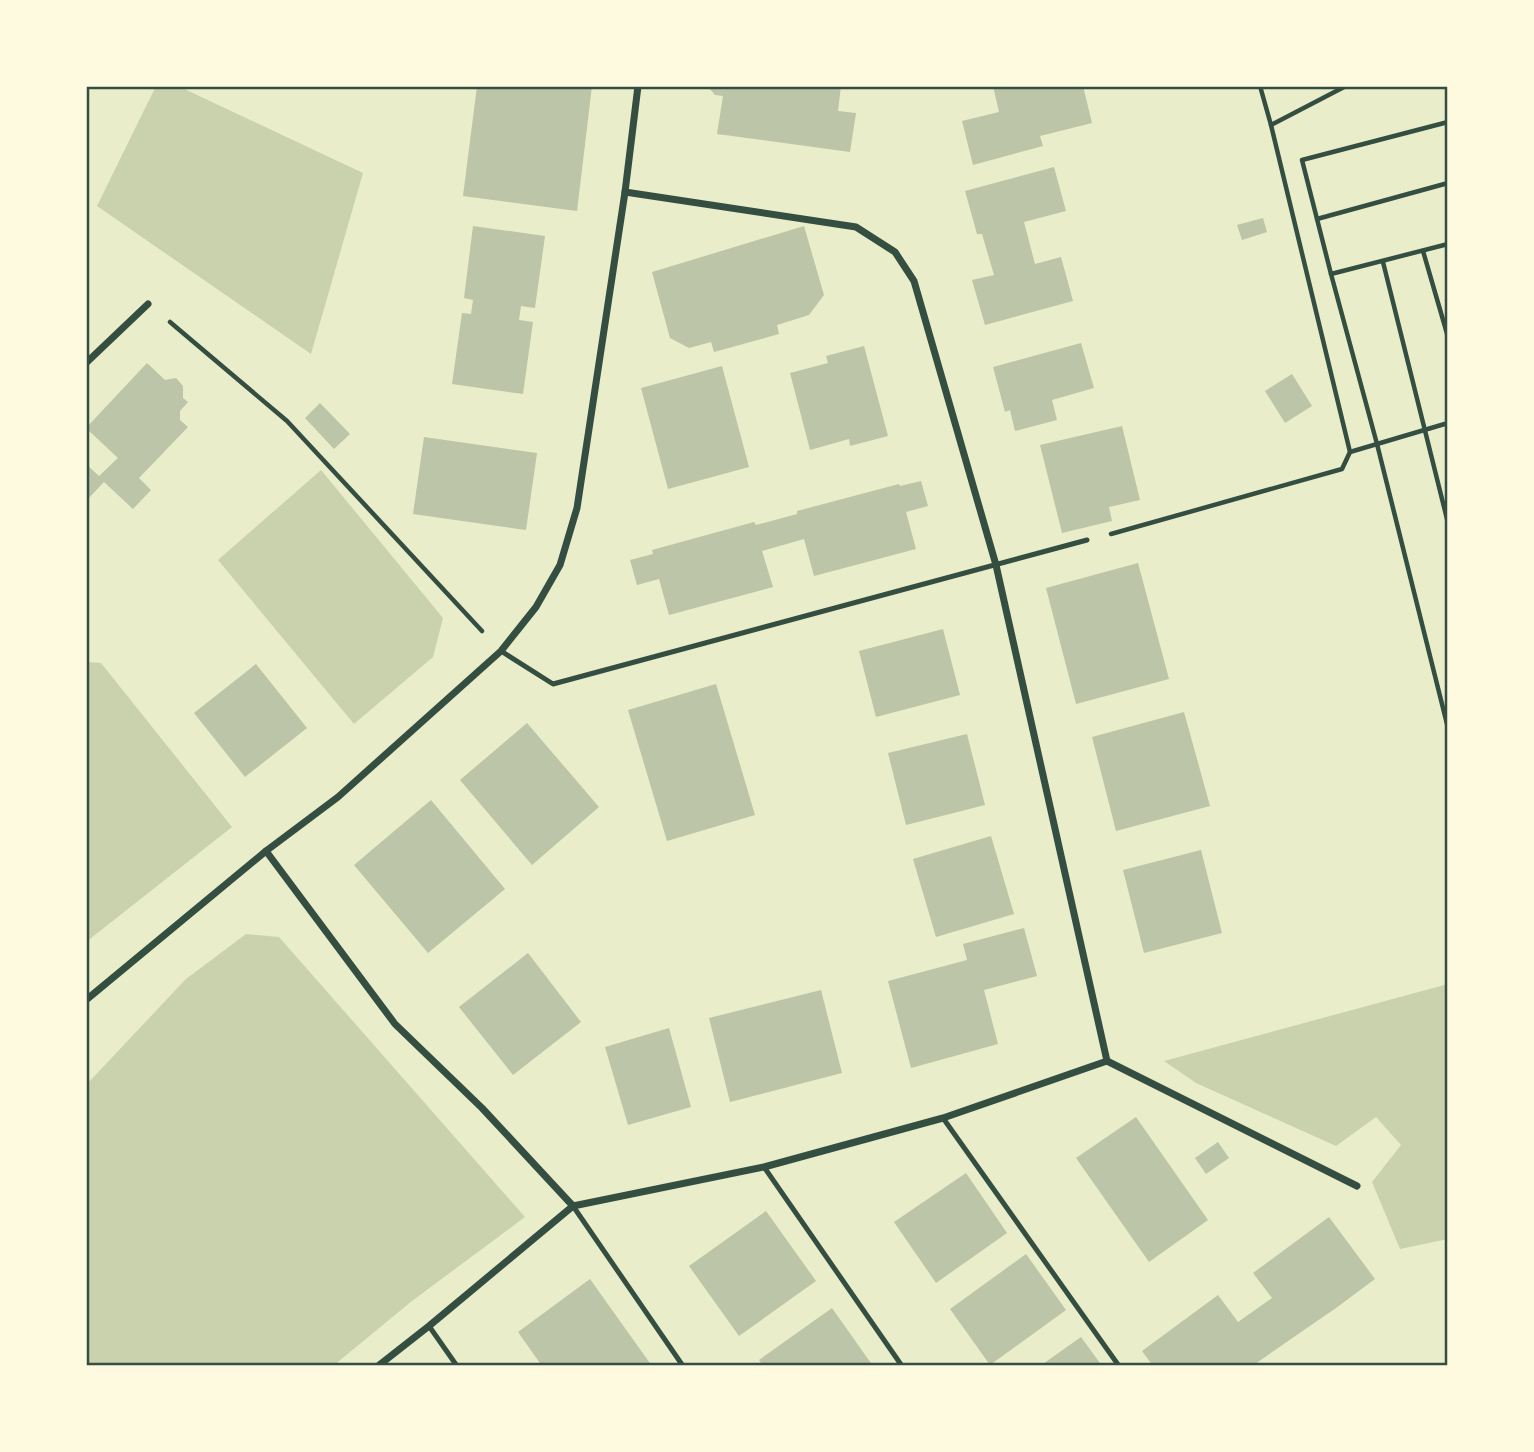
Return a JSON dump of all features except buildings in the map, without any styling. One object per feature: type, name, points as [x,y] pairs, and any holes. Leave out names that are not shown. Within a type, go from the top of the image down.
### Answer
[{"type":"street","points":[[86,1000],[266,851],[338,797],[501,652],[536,607],[560,565],[577,509],[625,192],[638,86]]},
{"type":"street","points":[[625,192],[856,227],[895,252],[914,281],[996,565],[1107,1061]]},
{"type":"street","points":[[86,363],[148,304]]},
{"type":"street","points":[[266,851],[395,1024],[482,1108],[573,1206]]},
{"type":"street","points":[[378,1366],[573,1206],[764,1167],[943,1118],[1107,1061],[1357,1186]]},
{"type":"lane","points":[[501,652],[553,684],[1087,541]]},
{"type":"lane","points":[[943,1118],[1119,1366]]},
{"type":"lane","points":[[764,1167],[902,1366]]},
{"type":"lane","points":[[573,1206],[683,1366]]},
{"type":"lane","points":[[429,1326],[457,1366]]},
{"type":"path","points":[[1087,541],[1342,469],[1350,452],[1260,86]]},
{"type":"path","points":[[1271,125],[1346,86]]},
{"type":"path","points":[[1448,122],[1302,160],[1448,728]]},
{"type":"path","points":[[1317,219],[1448,183]]},
{"type":"path","points":[[1331,274],[1448,244]]},
{"type":"path","points":[[1423,251],[1448,337]]},
{"type":"path","points":[[1383,262],[1448,523]]},
{"type":"path","points":[[148,304],[287,421],[501,652]]},
{"type":"path","points":[[1350,452],[1448,423]]},
{"type":"green space","points":[[156,86],[178,86],[363,173],[311,354],[97,206]]},
{"type":"green space","points":[[321,470],[443,618],[433,657],[354,724],[218,560]]},
{"type":"green space","points":[[86,662],[101,663],[232,827],[86,942]]},
{"type":"green space","points":[[246,934],[279,937],[525,1217],[412,1301],[333,1366],[90,1366],[86,1351],[86,1085],[186,979]]},
{"type":"green space","points":[[1448,984],[1448,1239],[1400,1249],[1372,1182],[1401,1145],[1376,1117],[1336,1146],[1196,1083],[1164,1061]]}]
